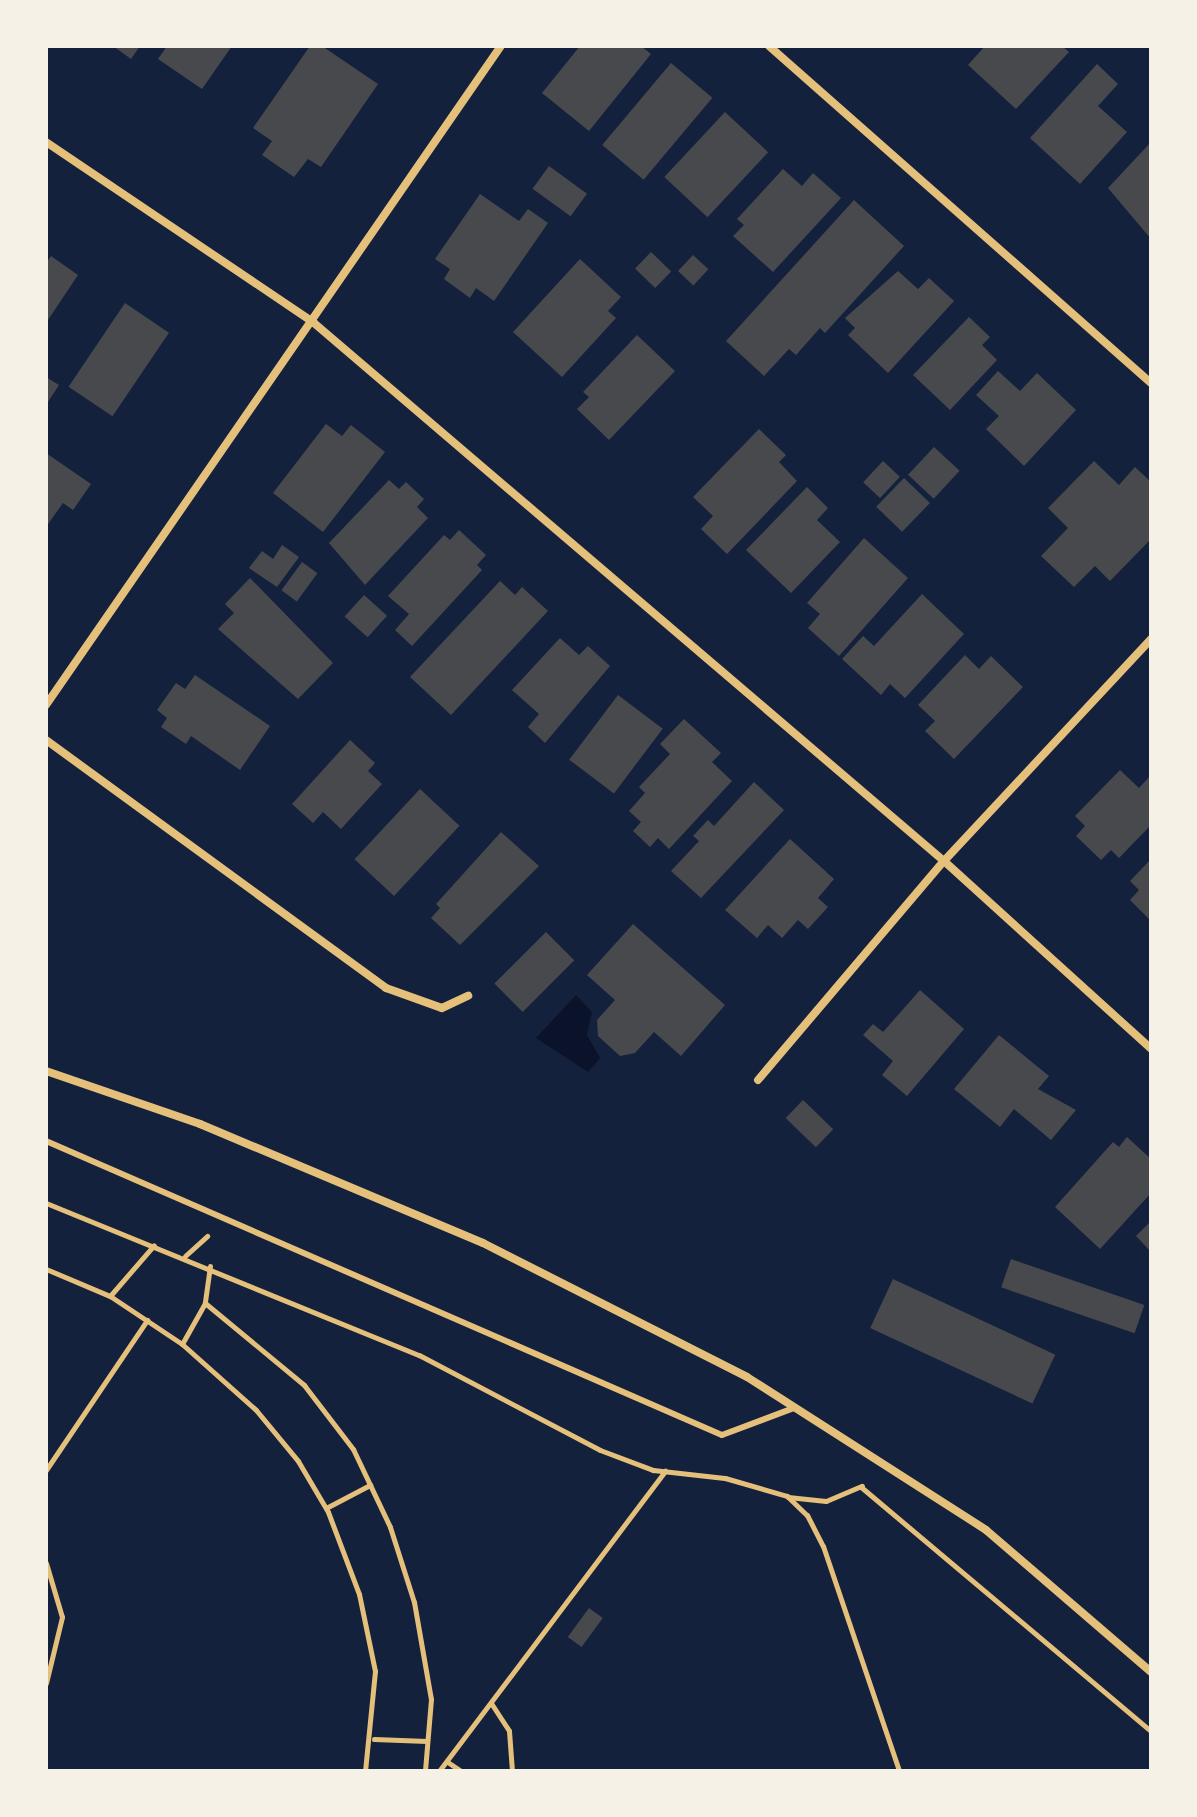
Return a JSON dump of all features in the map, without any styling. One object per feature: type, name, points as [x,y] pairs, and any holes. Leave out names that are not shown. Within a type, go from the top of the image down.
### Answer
[{"type":"street","points":[[46,705],[314,323],[501,46]]},
{"type":"street","points":[[769,46],[1151,383]]},
{"type":"street","points":[[46,142],[314,323],[944,861],[1151,1049]]},
{"type":"street","points":[[758,1080],[944,861],[1151,639]]},
{"type":"street","points":[[46,740],[386,988],[442,1008],[468,996]]},
{"type":"street","points":[[46,1071],[200,1124],[483,1243],[794,1408],[986,1530],[1151,1672]]},
{"type":"lane","points":[[46,1141],[722,1435],[794,1408]]},
{"type":"path","points":[[46,1203],[210,1265],[419,1355],[600,1450],[665,1471],[725,1478],[787,1496],[826,1501],[861,1487],[868,1477]]},
{"type":"path","points":[[110,1296],[155,1245]]},
{"type":"path","points":[[185,1256],[188,1247]]},
{"type":"path","points":[[182,1344],[205,1303],[210,1265]]},
{"type":"path","points":[[46,1269],[110,1296],[182,1344],[256,1410],[326,1508],[359,1594],[375,1671],[374,1739],[365,1771]]},
{"type":"path","points":[[205,1303],[304,1385],[353,1449],[370,1485],[414,1602],[431,1699],[425,1771]]},
{"type":"path","points":[[46,1470],[147,1320]]},
{"type":"path","points":[[439,1771],[449,1763],[665,1471]]},
{"type":"path","points":[[326,1508],[370,1485]]},
{"type":"path","points":[[861,1487],[1151,1731]]},
{"type":"path","points":[[787,1496],[807,1515],[823,1546],[899,1771]]},
{"type":"path","points":[[46,1563],[62,1617],[46,1683]]},
{"type":"path","points":[[491,1703],[509,1731],[512,1771]]},
{"type":"path","points":[[374,1739],[427,1741]]},
{"type":"path","points":[[449,1763],[461,1771]]},
{"type":"water","points":[[576,995],[592,1012],[587,1035],[600,1058],[588,1072],[536,1038]]},
{"type":"building","points":[[113,46],[140,46],[131,59]]},
{"type":"building","points":[[167,46],[232,46],[202,89],[158,59]]},
{"type":"building","points":[[310,46],[322,46],[378,84],[321,167],[308,159],[294,177],[262,155],[272,141],[253,128]]},
{"type":"building","points":[[580,46],[641,46],[651,54],[589,131],[542,93]]},
{"type":"building","points":[[985,46],[1062,46],[1069,52],[1016,109],[968,65]]},
{"type":"building","points":[[671,63],[712,98],[644,180],[602,145]]},
{"type":"building","points":[[1097,64],[1118,84],[1098,106],[1127,132],[1080,184],[1030,138]]},
{"type":"building","points":[[725,112],[768,152],[707,217],[664,177]]},
{"type":"building","points":[[1151,142],[1151,239],[1108,188]]},
{"type":"building","points":[[549,166],[587,194],[571,216],[533,189]]},
{"type":"building","points":[[783,169],[802,186],[813,173],[841,198],[773,272],[733,236],[744,225],[737,219]]},
{"type":"building","points":[[480,194],[519,221],[528,209],[548,223],[494,301],[476,288],[470,298],[444,279],[450,269],[435,259]]},
{"type":"building","points":[[854,200],[904,246],[825,333],[820,328],[796,355],[789,349],[764,376],[726,341]]},
{"type":"building","points":[[651,252],[671,271],[655,288],[635,269]]},
{"type":"building","points":[[693,255],[708,269],[693,285],[678,271]]},
{"type":"building","points":[[51,256],[78,275],[46,323],[46,263]]},
{"type":"building","points":[[580,259],[621,297],[608,311],[616,318],[562,377],[513,332]]},
{"type":"building","points":[[898,271],[918,289],[929,278],[954,301],[888,373],[848,335],[855,328],[845,318]]},
{"type":"building","points":[[125,303],[169,333],[112,416],[69,387]]},
{"type":"building","points":[[969,317],[990,337],[982,345],[997,360],[950,410],[913,375]]},
{"type":"building","points":[[637,335],[675,371],[609,440],[577,409],[589,397],[583,392]]},
{"type":"building","points":[[998,371],[1020,391],[1037,373],[1076,410],[1024,466],[986,429],[999,416],[976,395]]},
{"type":"building","points":[[46,377],[59,385],[46,405]]},
{"type":"building","points":[[326,424],[342,436],[351,425],[385,452],[323,532],[273,493]]},
{"type":"building","points":[[759,429],[786,455],[779,462],[797,481],[727,554],[701,529],[713,516],[693,497]]},
{"type":"building","points":[[934,447],[960,471],[934,499],[908,475]]},
{"type":"building","points":[[46,453],[91,484],[73,510],[63,503],[46,527]]},
{"type":"building","points":[[883,461],[900,477],[880,498],[863,482]]},
{"type":"building","points":[[1094,461],[1119,485],[1135,467],[1151,482],[1151,539],[1110,581],[1095,566],[1074,587],[1041,556],[1068,528],[1048,508]]},
{"type":"building","points":[[904,478],[930,503],[902,532],[876,507]]},
{"type":"building","points":[[389,480],[399,489],[406,482],[424,499],[417,507],[428,518],[365,585],[329,543]]},
{"type":"building","points":[[807,487],[828,508],[817,520],[840,542],[791,593],[746,550]]},
{"type":"building","points":[[459,530],[486,555],[477,565],[482,570],[412,646],[395,630],[409,614],[388,596],[444,535],[450,540]]},
{"type":"building","points":[[864,538],[908,578],[839,656],[808,628],[820,614],[807,603]]},
{"type":"building","points":[[282,545],[299,557],[277,587],[249,568],[262,551],[273,559]]},
{"type":"building","points":[[302,562],[317,573],[297,601],[281,590]]},
{"type":"building","points":[[250,578],[333,663],[298,699],[218,629],[234,613],[225,604]]},
{"type":"building","points":[[500,581],[515,595],[522,587],[548,611],[451,715],[410,677]]},
{"type":"building","points":[[922,594],[964,634],[905,698],[890,684],[881,695],[842,659],[863,636],[874,646]]},
{"type":"building","points":[[364,595],[387,616],[368,637],[345,617]]},
{"type":"building","points":[[560,638],[579,655],[588,646],[610,666],[545,743],[528,727],[539,714],[512,690]]},
{"type":"building","points":[[965,655],[979,669],[991,656],[1023,687],[954,759],[925,731],[935,721],[918,705]]},
{"type":"building","points":[[195,675],[270,726],[240,770],[191,736],[186,744],[161,727],[167,718],[157,710],[176,683],[185,689]]},
{"type":"building","points":[[618,695],[663,729],[614,793],[569,760]]},
{"type":"building","points":[[684,719],[721,753],[712,762],[732,781],[669,849],[658,838],[650,847],[633,831],[641,822],[629,811],[645,793],[639,787],[670,754],[660,744]]},
{"type":"building","points":[[350,740],[375,763],[368,771],[382,784],[341,829],[323,812],[313,823],[292,804]]},
{"type":"building","points":[[1120,770],[1139,788],[1151,775],[1151,825],[1119,858],[1111,850],[1101,860],[1076,836],[1085,826],[1075,816]]},
{"type":"building","points":[[754,782],[784,810],[701,898],[671,871],[699,841],[693,836],[708,820],[714,826]]},
{"type":"building","points":[[420,789],[459,826],[394,896],[355,859]]},
{"type":"building","points":[[501,832],[539,866],[460,945],[431,918],[440,908],[436,904]]},
{"type":"building","points":[[790,839],[834,879],[818,898],[828,907],[808,929],[798,920],[782,938],[768,925],[757,938],[725,910]]},
{"type":"building","points":[[1151,859],[1151,921],[1130,900],[1139,890],[1130,881]]},
{"type":"building","points":[[633,924],[725,1005],[681,1056],[654,1032],[635,1053],[620,1056],[598,1036],[597,1020],[615,1000],[587,975]]},
{"type":"building","points":[[546,932],[574,960],[523,1012],[494,984]]},
{"type":"building","points":[[920,990],[964,1029],[907,1096],[882,1075],[893,1061],[863,1035],[873,1024],[883,1032]]},
{"type":"building","points":[[999,1035],[1049,1076],[1038,1089],[1076,1110],[1051,1140],[1014,1109],[1000,1127],[954,1089]]},
{"type":"building","points":[[803,1100],[833,1129],[816,1147],[786,1118]]},
{"type":"building","points":[[1127,1137],[1151,1159],[1151,1193],[1100,1249],[1055,1207],[1113,1142],[1119,1147]]},
{"type":"building","points":[[1151,1221],[1151,1252],[1136,1236]]},
{"type":"building","points":[[1011,1259],[1144,1305],[1135,1333],[1001,1287]]},
{"type":"building","points":[[893,1279],[1055,1355],[1032,1404],[870,1328]]},
{"type":"building","points":[[589,1608],[603,1618],[582,1647],[568,1637]]}]
